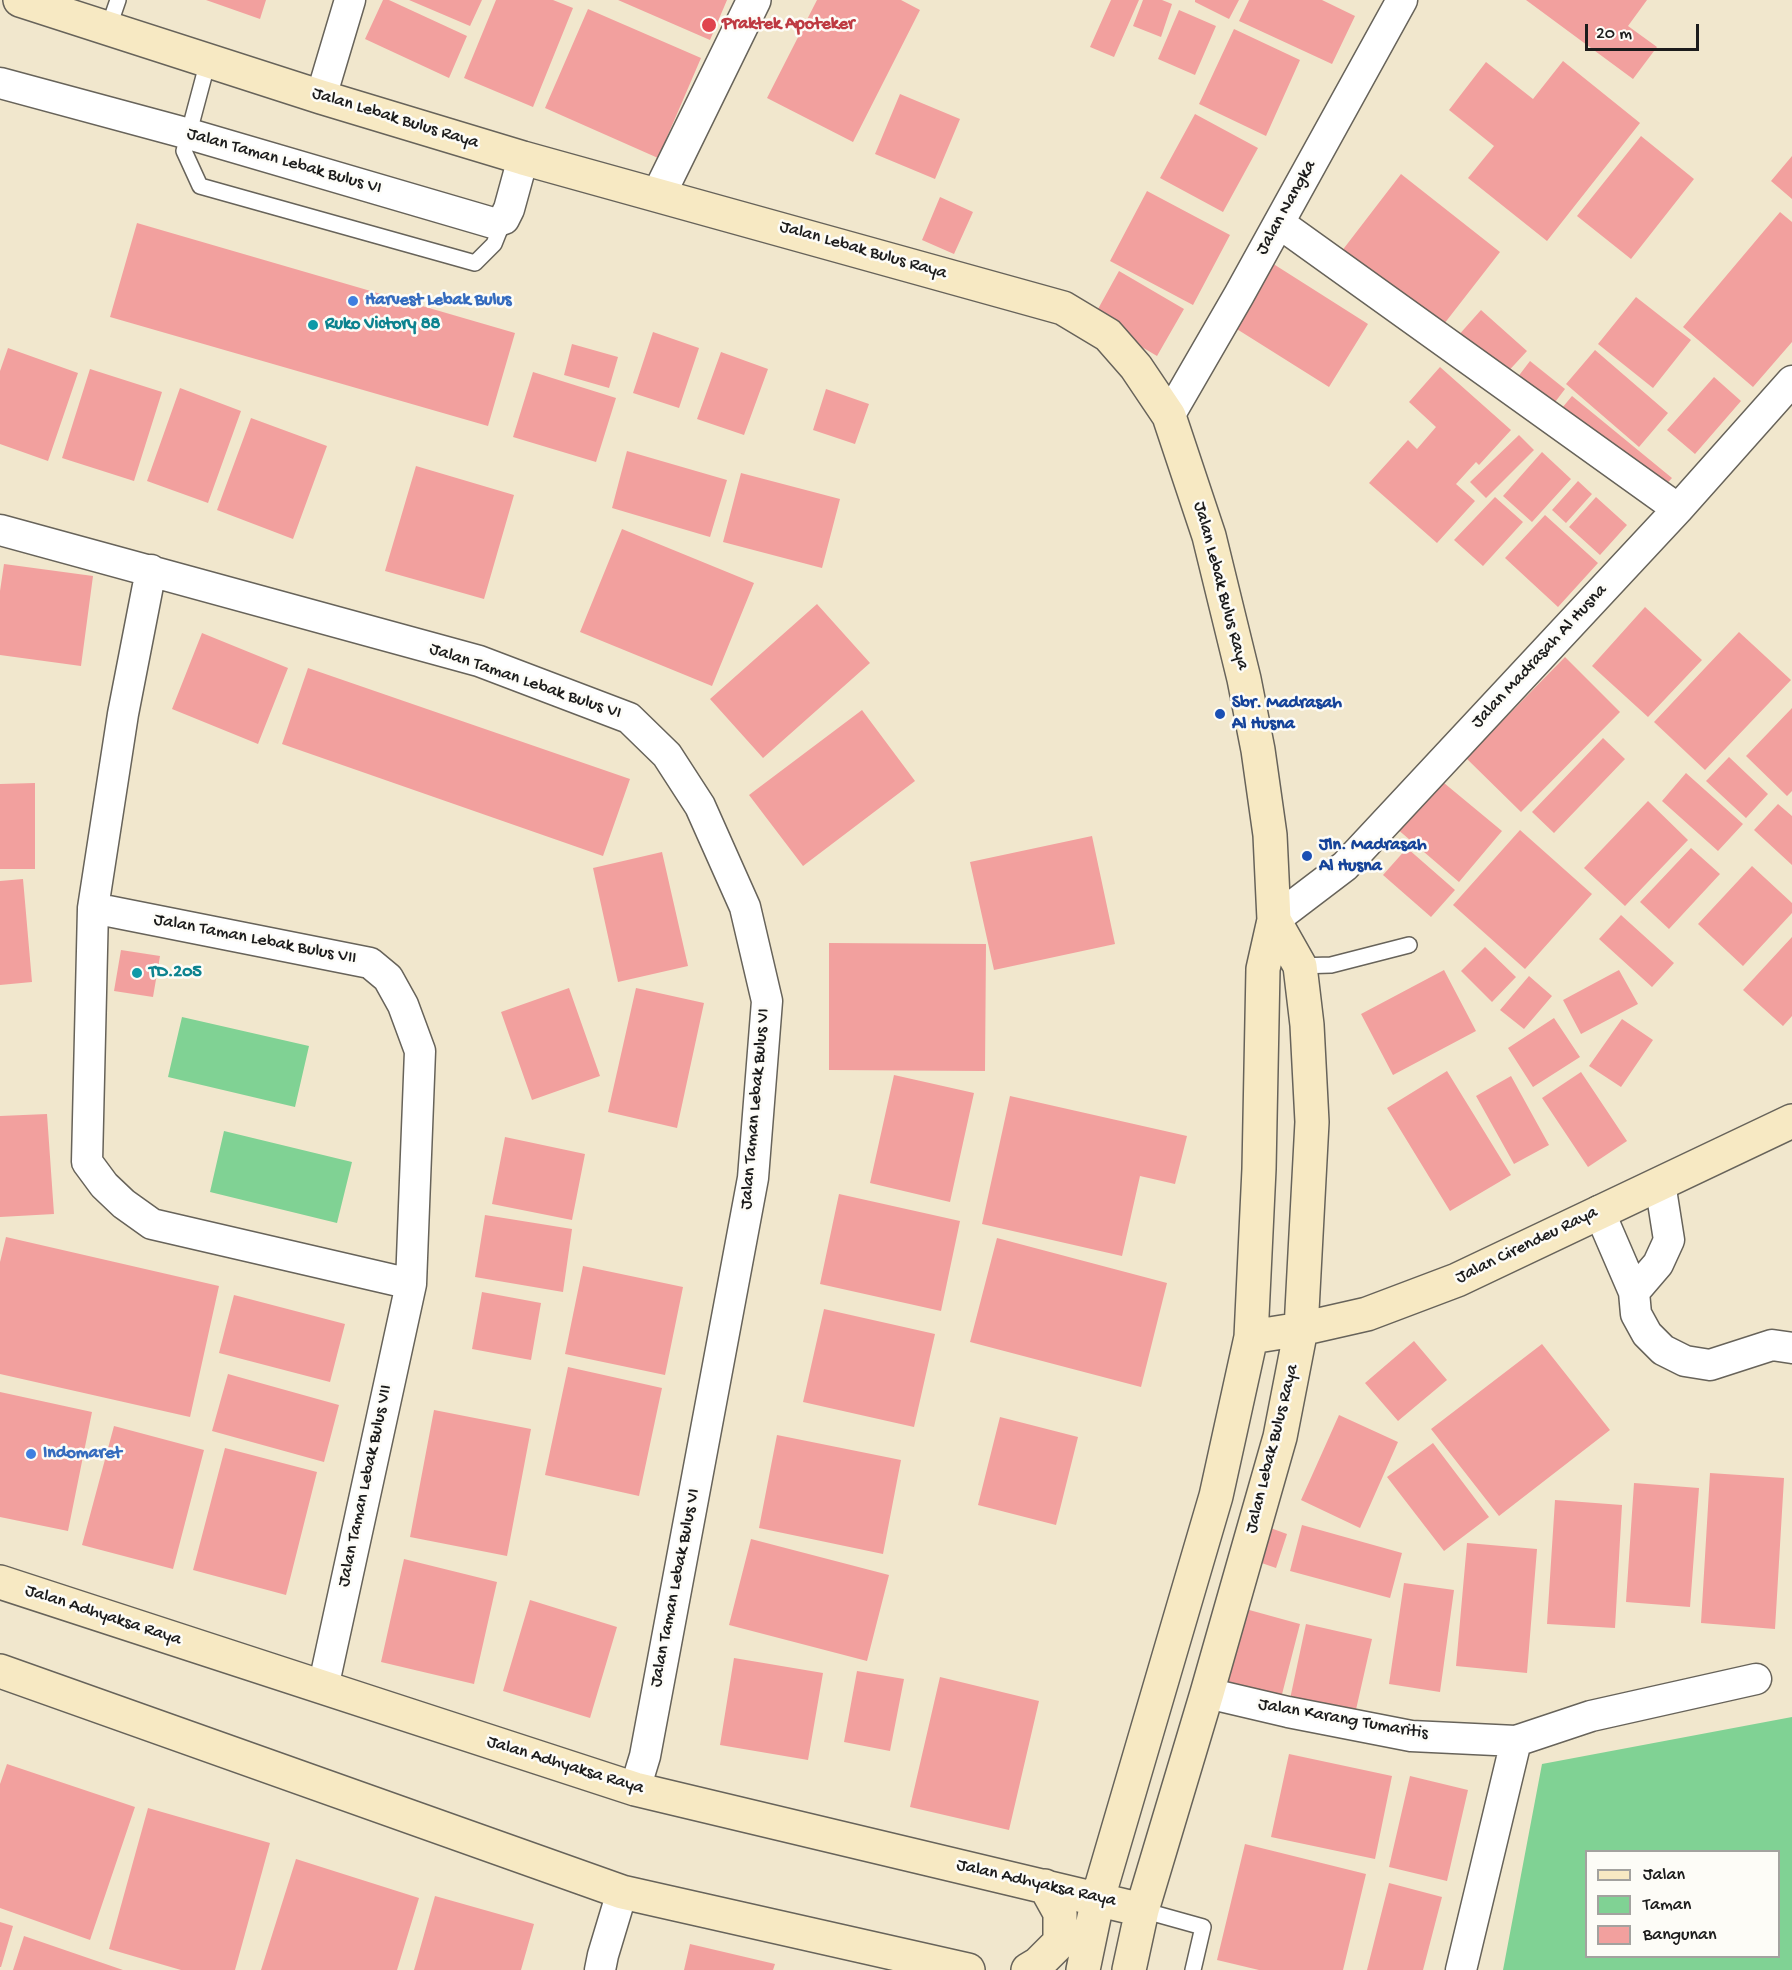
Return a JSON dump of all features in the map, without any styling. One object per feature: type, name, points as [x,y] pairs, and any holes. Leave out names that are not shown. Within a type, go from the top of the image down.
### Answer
[{"type":"main road","name":"Jalan Lebak Bulus Raya","points":[[20,0],[113,14],[208,61],[321,97],[523,158],[1064,308],[1108,335],[1136,367],[1169,416],[1209,536],[1244,679],[1258,750],[1270,836],[1274,920],[1263,969],[1259,1168],[1251,1337],[1216,1496],[1098,1898],[1083,1970]]},
{"type":"main road","name":"Jalan Lebak Bulus Raya","points":[[1129,1970],[1142,1910],[1280,1437],[1301,1329],[1312,1122],[1307,1025],[1300,966],[1274,920]]},
{"type":"main road","name":"Jalan Cirendeu Raya","points":[[1251,1337],[1301,1329],[1367,1314],[1458,1280],[1792,1121]]},
{"type":"main road","name":"Jalan Adhyaksa Raya","points":[[0,1582],[635,1789],[1142,1910]]},
{"type":"main road","points":[[0,1671],[622,1892],[968,1970]]},
{"type":"main road","points":[[1028,1970],[1038,1964],[1060,1941],[1060,1913],[1046,1886]]},
{"type":"street","points":[[321,97],[350,0]]},
{"type":"street","points":[[659,194],[754,0]]},
{"type":"street","name":"Jalan Nangka","points":[[1169,416],[1402,0]]},
{"type":"street","name":"Jalan Taman Lebak Bulus VI","points":[[0,83],[189,134],[493,224],[504,219]]},
{"type":"street","points":[[504,219],[523,158]]},
{"type":"street","points":[[1279,223],[1678,509]]},
{"type":"street","name":"Jalan Madrasah Al Husna","points":[[1274,920],[1345,866],[1678,509],[1792,381]]},
{"type":"street","name":"Jalan Taman Lebak Bulus VI","points":[[0,530],[479,662],[629,718],[667,754],[700,806],[745,907],[766,1001],[753,1178],[645,1756],[635,1789]]},
{"type":"street","points":[[151,570],[123,714],[93,908],[87,1162],[104,1185],[124,1204],[152,1224],[411,1284]]},
{"type":"street","name":"Jalan Taman Lebak Bulus VII","points":[[93,908],[370,963],[388,978],[403,1005],[420,1051],[411,1284],[322,1688]]},
{"type":"street","points":[[1634,1292],[1658,1264],[1669,1240],[1660,1183]]},
{"type":"street","points":[[1599,1211],[1634,1292],[1636,1314],[1647,1334],[1663,1350],[1685,1361],[1710,1365],[1772,1346],[1792,1348]]},
{"type":"street","name":"Jalan Karang Tumaritis","points":[[1207,1693],[1288,1712],[1411,1736],[1516,1741],[1591,1716],[1756,1679]]},
{"type":"street","points":[[1461,1970],[1516,1741]]},
{"type":"street","points":[[600,1970],[622,1892]]},
{"type":"lane","points":[[208,61],[184,151],[200,186],[475,263],[494,244],[504,219]]},
{"type":"lane","points":[[1263,969],[1331,965],[1409,945]]},
{"type":"lane","points":[[1142,1910],[1203,1927],[1193,1970]]},
{"type":"green space","points":[[182,1017],[309,1046],[295,1107],[168,1077]]},
{"type":"green space","points":[[224,1131],[352,1162],[337,1223],[210,1192]]},
{"type":"green space","points":[[1792,1717],[1792,1970],[1503,1970],[1542,1764]]},
{"type":"building","points":[[206,0],[266,0],[260,19]]},
{"type":"building","points":[[383,0],[389,0],[467,36],[449,78],[365,39]]},
{"type":"building","points":[[409,0],[482,0],[470,26]]},
{"type":"building","points":[[496,0],[553,0],[573,8],[533,107],[464,78]]},
{"type":"building","points":[[618,0],[727,0],[710,40]]},
{"type":"building","points":[[817,0],[901,0],[920,10],[853,142],[767,98]]},
{"type":"building","points":[[1111,0],[1139,0],[1114,57],[1090,47]]},
{"type":"building","points":[[1143,0],[1162,0],[1172,4],[1161,37],[1133,26]]},
{"type":"building","points":[[1195,0],[1239,0],[1229,19]]},
{"type":"building","points":[[1249,0],[1322,0],[1355,16],[1332,64],[1239,21]]},
{"type":"building","points":[[1526,0],[1647,0],[1628,26],[1657,47],[1633,79]]},
{"type":"building","points":[[588,9],[701,58],[658,158],[545,108]]},
{"type":"building","points":[[1179,10],[1216,26],[1195,75],[1158,59]]},
{"type":"building","points":[[1234,29],[1300,60],[1266,136],[1199,104]]},
{"type":"building","points":[[1563,61],[1640,123],[1547,241],[1468,178],[1494,146],[1449,110],[1486,62],[1533,99]]},
{"type":"building","points":[[900,94],[960,119],[935,179],[875,154]]},
{"type":"building","points":[[1195,114],[1258,148],[1223,212],[1160,178]]},
{"type":"building","points":[[1641,136],[1694,179],[1631,259],[1577,216]]},
{"type":"building","points":[[1792,156],[1792,199],[1771,181]]},
{"type":"building","points":[[1401,174],[1500,252],[1437,333],[1338,256]]},
{"type":"building","points":[[1147,191],[1230,235],[1193,305],[1110,261]]},
{"type":"building","points":[[940,197],[973,212],[954,254],[922,240]]},
{"type":"building","points":[[1780,212],[1792,222],[1792,342],[1753,387],[1683,327]]},
{"type":"building","name":"Ruko Victory 88","points":[[137,223],[515,333],[488,426],[110,317]]},
{"type":"building","points":[[1264,258],[1368,324],[1329,387],[1224,321]]},
{"type":"building","points":[[1119,271],[1184,309],[1157,356],[1093,318]]},
{"type":"building","points":[[1636,297],[1691,340],[1653,388],[1598,344]]},
{"type":"building","points":[[1481,310],[1527,351],[1503,377],[1457,337]]},
{"type":"building","points":[[653,332],[699,348],[679,408],[633,393]]},
{"type":"building","points":[[572,344],[618,357],[609,388],[564,375]]},
{"type":"building","points":[[8,348],[78,373],[48,461],[0,444],[0,371]]},
{"type":"building","points":[[1595,350],[1668,413],[1639,447],[1566,384]]},
{"type":"building","points":[[721,352],[768,369],[744,435],[697,419]]},
{"type":"building","points":[[1530,361],[1565,389],[1549,410],[1514,382]]},
{"type":"building","points":[[1440,367],[1511,430],[1479,465],[1476,462],[1456,484],[1475,501],[1437,543],[1369,483],[1408,440],[1417,449],[1436,427],[1409,402]]},
{"type":"building","points":[[90,369],[162,392],[134,481],[62,458]]},
{"type":"building","points":[[533,372],[616,398],[596,462],[513,437]]},
{"type":"building","points":[[1714,377],[1741,401],[1695,454],[1667,430]]},
{"type":"building","points":[[180,388],[241,411],[208,503],[147,481]]},
{"type":"building","points":[[826,389],[869,404],[855,444],[813,430]]},
{"type":"building","points":[[1572,396],[1672,478],[1662,489],[1562,408]]},
{"type":"building","points":[[251,418],[327,446],[293,539],[217,510]]},
{"type":"building","points":[[1519,435],[1534,450],[1486,498],[1470,482]]},
{"type":"building","points":[[627,451],[727,480],[710,537],[612,508]]},
{"type":"building","points":[[1542,452],[1571,479],[1532,522],[1503,496]]},
{"type":"building","points":[[416,466],[514,495],[484,599],[385,571]]},
{"type":"building","points":[[741,473],[840,499],[822,568],[723,542]]},
{"type":"building","points":[[1578,481],[1592,494],[1566,523],[1552,510]]},
{"type":"building","points":[[1495,497],[1523,522],[1483,566],[1454,540]]},
{"type":"building","points":[[1596,497],[1627,525],[1600,555],[1569,527]]},
{"type":"building","points":[[1545,515],[1598,563],[1558,607],[1505,558]]},
{"type":"building","points":[[622,529],[754,583],[712,686],[580,632]]},
{"type":"building","points":[[4,564],[93,576],[81,666],[0,655],[0,591]]},
{"type":"building","points":[[817,604],[870,663],[763,758],[710,699]]},
{"type":"building","points":[[1645,607],[1702,660],[1648,717],[1592,666]]},
{"type":"building","points":[[1739,632],[1791,680],[1705,770],[1654,722]]},
{"type":"building","points":[[202,633],[288,668],[258,744],[172,709]]},
{"type":"building","points":[[1565,657],[1620,712],[1521,812],[1466,758]]},
{"type":"building","points":[[308,668],[630,779],[603,856],[282,744]]},
{"type":"building","points":[[1792,708],[1792,791],[1787,796],[1746,756]]},
{"type":"building","points":[[862,710],[915,781],[803,866],[749,795]]},
{"type":"building","points":[[1603,738],[1625,759],[1554,833],[1532,812]]},
{"type":"building","points":[[1729,757],[1768,794],[1746,818],[1706,781]]},
{"type":"building","points":[[1686,773],[1743,824],[1718,851],[1662,801]]},
{"type":"building","points":[[1438,778],[1502,831],[1459,882],[1396,828]]},
{"type":"building","points":[[35,783],[35,869],[0,869],[0,784]]},
{"type":"building","points":[[1648,801],[1688,840],[1625,906],[1584,868]]},
{"type":"building","points":[[1778,804],[1792,816],[1792,865],[1754,830]]},
{"type":"building","points":[[1520,830],[1592,894],[1525,969],[1453,905]]},
{"type":"building","points":[[1092,836],[1115,944],[994,970],[970,862]]},
{"type":"building","points":[[1407,848],[1455,890],[1431,917],[1383,875]]},
{"type":"building","points":[[1691,848],[1720,874],[1669,929],[1640,902]]},
{"type":"building","points":[[662,852],[688,966],[618,982],[593,868]]},
{"type":"building","points":[[1752,866],[1792,903],[1792,913],[1743,966],[1698,924]]},
{"type":"building","points":[[23,879],[32,982],[0,985],[0,881]]},
{"type":"building","points":[[1621,915],[1674,963],[1652,987],[1599,939]]},
{"type":"building","points":[[1792,937],[1792,1016],[1783,1026],[1743,990]]},
{"type":"building","points":[[829,943],[986,944],[985,1071],[829,1070]]},
{"type":"building","points":[[1485,947],[1516,977],[1492,1002],[1461,971]]},
{"type":"building","name":"TD.205","points":[[121,950],[160,956],[153,997],[114,991]]},
{"type":"building","points":[[1444,970],[1476,1031],[1393,1075],[1361,1014]]},
{"type":"building","points":[[1619,970],[1638,1004],[1581,1034],[1563,1000]]},
{"type":"building","points":[[1529,976],[1552,996],[1524,1029],[1500,1010]]},
{"type":"building","points":[[569,988],[600,1076],[532,1100],[501,1012]]},
{"type":"building","points":[[636,988],[704,1003],[677,1128],[608,1112]]},
{"type":"building","points":[[1554,1018],[1580,1057],[1533,1087],[1508,1048]]},
{"type":"building","points":[[1622,1019],[1653,1040],[1621,1087],[1589,1066]]},
{"type":"building","points":[[1447,1071],[1511,1175],[1450,1211],[1387,1108]]},
{"type":"building","points":[[1581,1072],[1627,1141],[1588,1167],[1542,1098]]},
{"type":"building","points":[[894,1075],[974,1093],[950,1202],[870,1183]]},
{"type":"building","points":[[1511,1076],[1549,1145],[1514,1164],[1476,1096]]},
{"type":"building","points":[[1010,1096],[1187,1136],[1175,1184],[1140,1176],[1122,1256],[982,1224]]},
{"type":"building","points":[[47,1114],[54,1214],[0,1217],[0,1116]]},
{"type":"building","points":[[505,1137],[585,1154],[572,1220],[492,1204]]},
{"type":"building","points":[[839,1194],[960,1221],[941,1311],[820,1284]]},
{"type":"building","points":[[485,1215],[572,1229],[563,1292],[475,1277]]},
{"type":"building","points":[[6,1237],[219,1286],[190,1417],[0,1374],[0,1262]]},
{"type":"building","points":[[997,1238],[1167,1283],[1141,1387],[970,1342]]},
{"type":"building","points":[[583,1266],[683,1287],[665,1375],[565,1354]]},
{"type":"building","points":[[482,1292],[541,1303],[531,1360],[472,1349]]},
{"type":"building","points":[[234,1295],[345,1324],[330,1382],[219,1353]]},
{"type":"building","points":[[824,1309],[935,1334],[914,1427],[803,1402]]},
{"type":"building","points":[[1414,1341],[1447,1380],[1398,1421],[1365,1383]]},
{"type":"building","points":[[1542,1344],[1610,1430],[1499,1516],[1431,1429]]},
{"type":"building","points":[[568,1367],[662,1388],[639,1496],[545,1475]]},
{"type":"building","points":[[228,1374],[339,1405],[324,1462],[212,1431]]},
{"type":"building","points":[[0,1392],[92,1412],[68,1531],[0,1517]]},
{"type":"building","points":[[434,1410],[531,1429],[507,1556],[410,1537]]},
{"type":"building","points":[[1339,1415],[1398,1442],[1360,1528],[1301,1500]]},
{"type":"building","points":[[1000,1417],[1078,1437],[1056,1525],[978,1505]]},
{"type":"building","points":[[114,1426],[204,1450],[173,1569],[82,1545]]},
{"type":"building","points":[[777,1435],[901,1460],[883,1554],[759,1528]]},
{"type":"building","points":[[1433,1443],[1489,1517],[1444,1551],[1387,1477]]},
{"type":"building","points":[[225,1448],[317,1472],[286,1595],[193,1570]]},
{"type":"building","points":[[1710,1473],[1784,1478],[1775,1629],[1701,1623]]},
{"type":"building","points":[[1634,1483],[1699,1488],[1690,1607],[1626,1602]]},
{"type":"building","points":[[1555,1500],[1622,1505],[1615,1628],[1547,1624]]},
{"type":"building","points":[[1302,1525],[1402,1553],[1390,1598],[1290,1571]]},
{"type":"building","points":[[1265,1526],[1287,1534],[1276,1568],[1253,1560]]},
{"type":"building","points":[[751,1539],[889,1575],[867,1661],[729,1625]]},
{"type":"building","points":[[1467,1543],[1537,1549],[1527,1673],[1456,1666]]},
{"type":"building","points":[[404,1559],[497,1582],[474,1684],[381,1662]]},
{"type":"building","points":[[1404,1583],[1454,1590],[1440,1692],[1389,1684]]},
{"type":"building","points":[[530,1600],[617,1627],[590,1718],[503,1691]]},
{"type":"building","points":[[1242,1608],[1300,1624],[1279,1706],[1220,1691]]},
{"type":"building","points":[[1306,1624],[1372,1639],[1355,1714],[1290,1699]]},
{"type":"building","points":[[734,1658],[823,1673],[808,1760],[720,1745]]},
{"type":"building","points":[[857,1671],[904,1679],[890,1751],[844,1742]]},
{"type":"building","points":[[940,1677],[1039,1701],[1009,1830],[910,1807]]},
{"type":"building","points":[[1289,1754],[1392,1776],[1375,1859],[1271,1837]]},
{"type":"building","points":[[7,1764],[135,1807],[90,1940],[0,1908],[0,1784]]},
{"type":"building","points":[[1410,1776],[1468,1790],[1447,1881],[1389,1867]]},
{"type":"building","points":[[148,1808],[270,1843],[235,1970],[181,1970],[109,1949]]},
{"type":"building","points":[[1245,1844],[1366,1874],[1343,1970],[1259,1970],[1217,1960]]},
{"type":"building","points":[[296,1859],[419,1898],[397,1970],[261,1970]]},
{"type":"building","points":[[1389,1883],[1442,1897],[1423,1970],[1367,1970]]},
{"type":"building","points":[[435,1896],[534,1924],[521,1970],[414,1970]]},
{"type":"building","points":[[0,1922],[13,1926],[1,1967],[0,1967]]},
{"type":"building","points":[[24,1936],[123,1970],[13,1970]]},
{"type":"building","points":[[690,1944],[775,1964],[773,1970],[684,1970]]},
{"type":"place","name":"Praktek Apoteker","points":[[709,25]]},
{"type":"place","name":"Harvest Lebak Bulus","points":[[353,301]]},
{"type":"place","name":"Ruko Victory 88","points":[[313,325]]},
{"type":"place","name":"Sbr. Madrasah Al Husna","points":[[1220,714]]},
{"type":"place","name":"Jln. Madrasah Al Husna","points":[[1307,856]]},
{"type":"place","name":"TD.205","points":[[137,973]]},
{"type":"place","name":"Indomaret","points":[[31,1454]]}]
